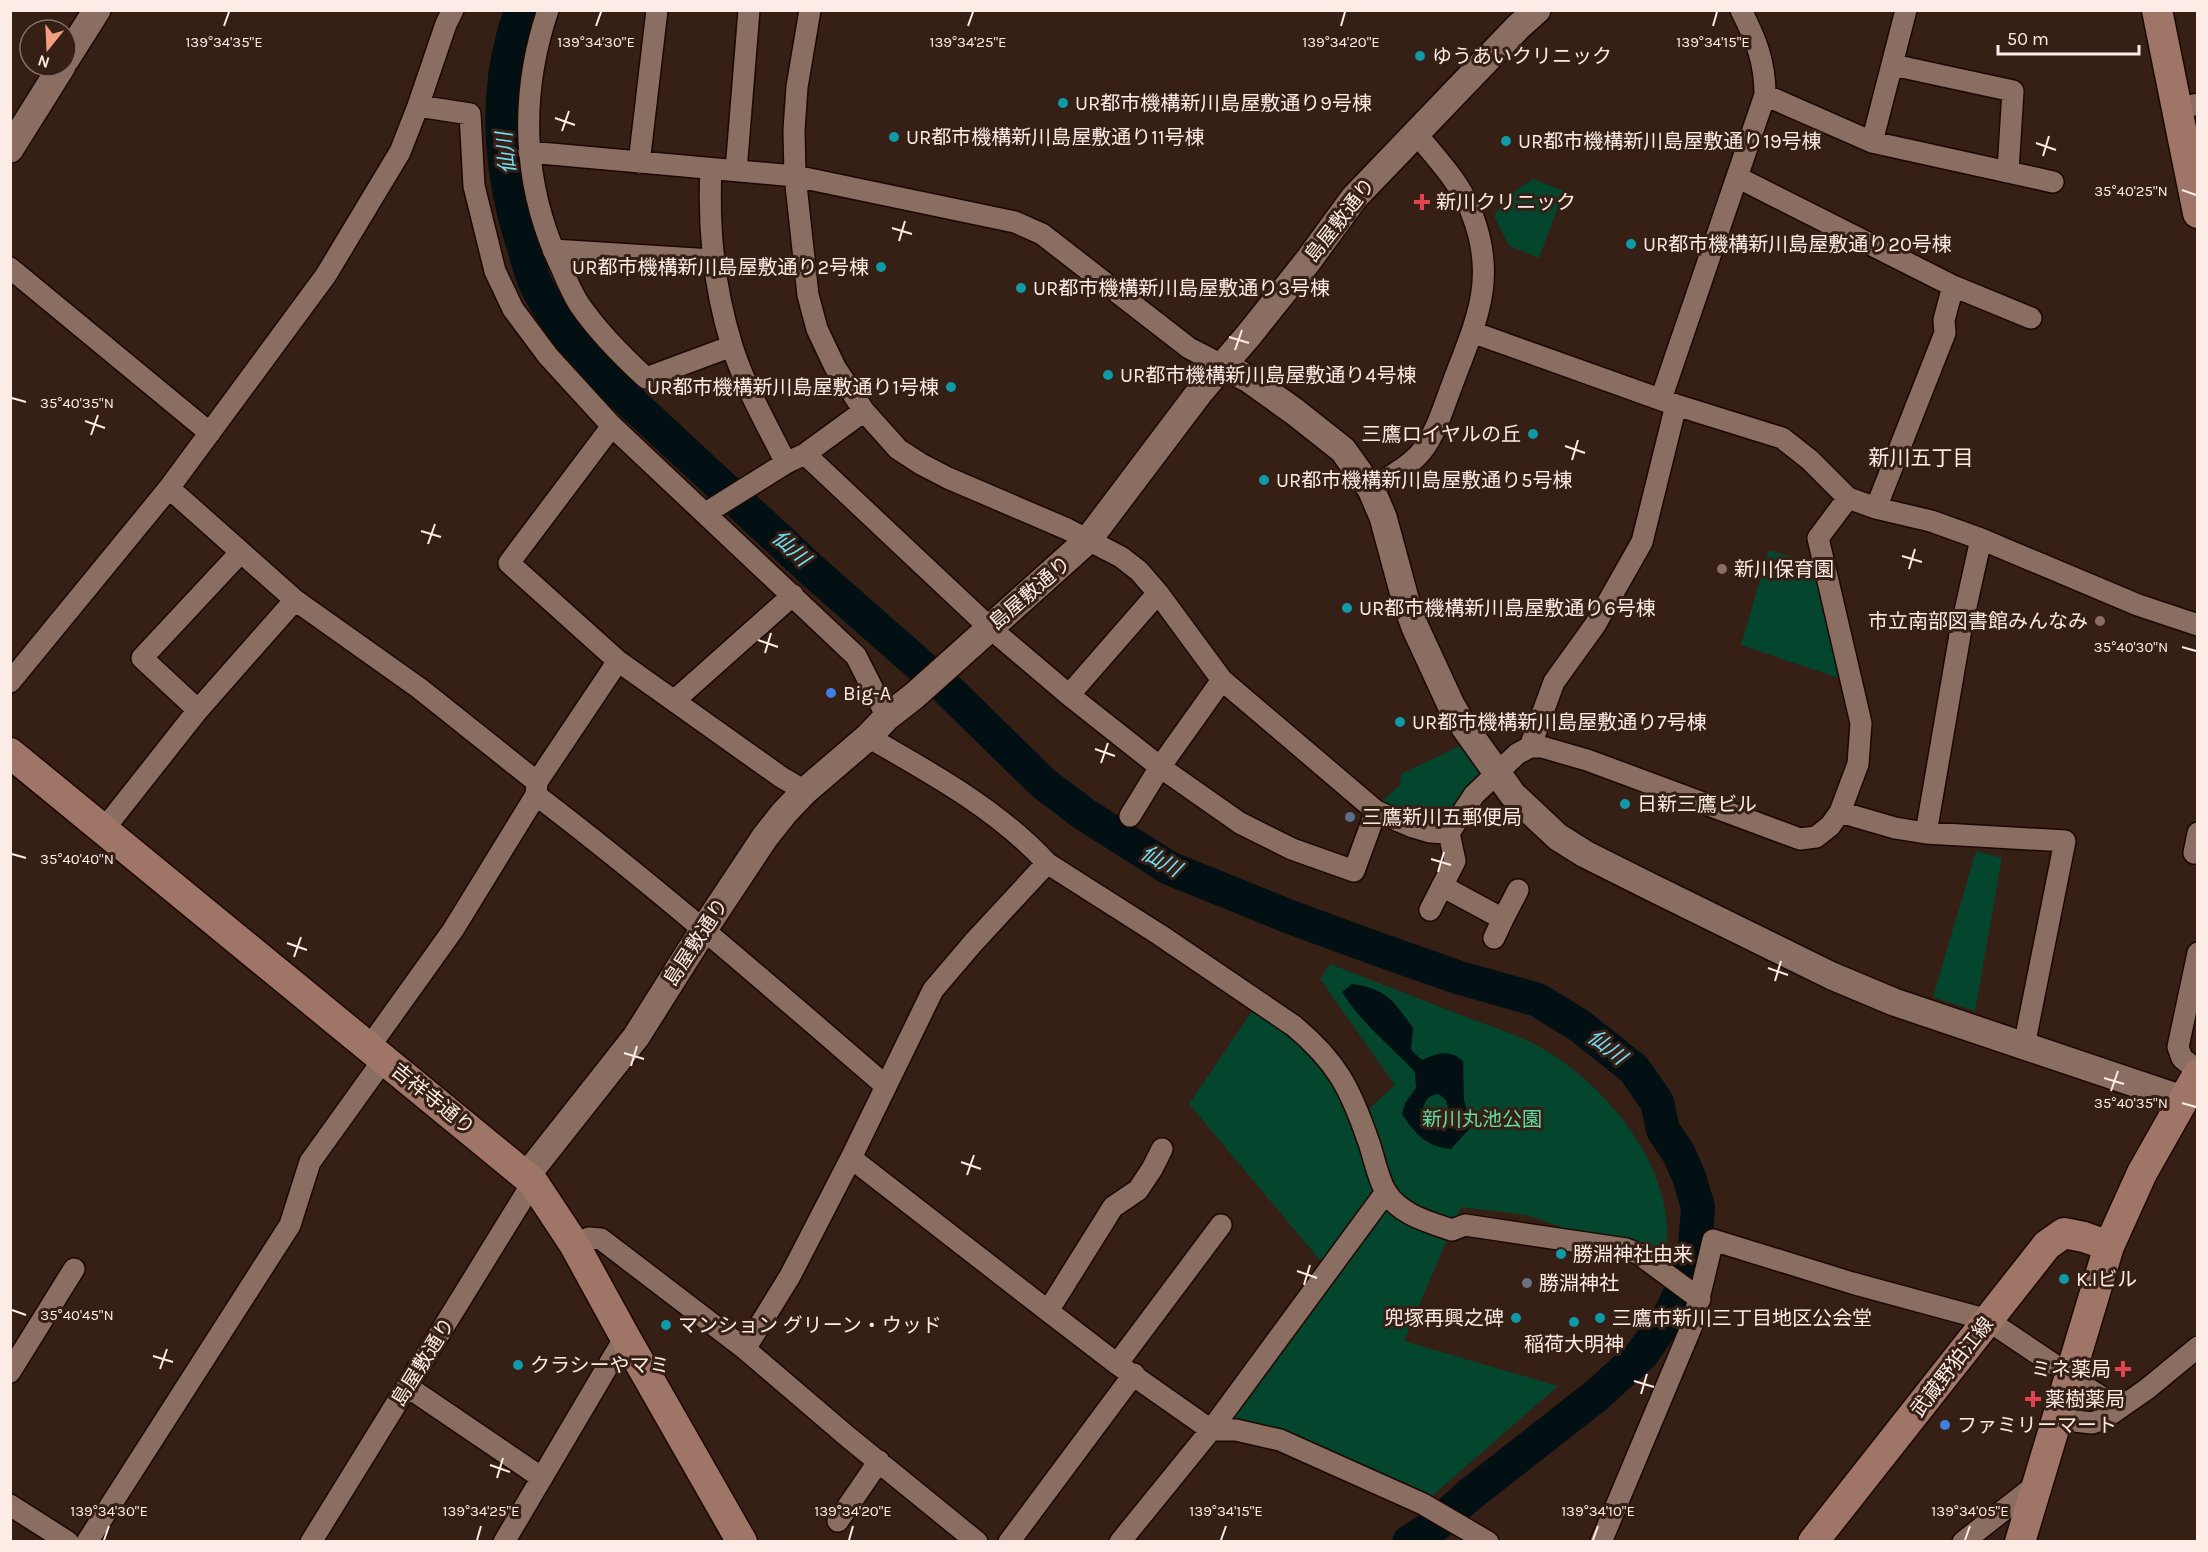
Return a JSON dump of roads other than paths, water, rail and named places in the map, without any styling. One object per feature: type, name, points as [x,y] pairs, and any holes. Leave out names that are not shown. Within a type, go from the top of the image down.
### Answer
[{"type":"main road","points":[[2157,10],[2187,106],[2198,213]]},
{"type":"main road","name":"吉祥寺通り","points":[[10,753],[530,1178],[574,1244],[742,1542]]},
{"type":"main road","points":[[2020,1542],[2056,1419],[2061,1371],[2109,1246],[2142,1173],[2192,1081]]},
{"type":"main road","name":"武蔵野狛江線","points":[[1812,1542],[2048,1245],[2064,1233],[2085,1237],[2109,1246]]},
{"type":"street","points":[[78,40],[97,10]]},
{"type":"street","points":[[10,682],[169,488],[326,275],[400,152],[453,10]]},
{"type":"street","points":[[548,10],[538,41],[529,93],[529,152],[533,185],[553,250],[578,303],[617,351],[646,378],[732,346]]},
{"type":"street","points":[[639,163],[657,10]]},
{"type":"street","points":[[736,171],[749,10]]},
{"type":"street","points":[[810,10],[797,87],[794,130],[795,176],[808,296],[817,328],[835,367],[864,411],[898,449],[921,464],[1121,557],[1139,572],[1158,593],[1222,680],[1376,811],[1422,830],[1449,832]]},
{"type":"street","name":"島屋敷通り","points":[[311,1542],[408,1387],[530,1178],[636,1037],[704,929],[765,837],[784,813],[887,717],[914,696],[1088,540],[1199,393],[1308,261],[1354,198],[1415,132],[1537,10]]},
{"type":"street","points":[[1530,747],[1554,682],[1595,625],[1642,542],[1668,402],[1737,177],[1765,95],[1765,74],[1760,49],[1741,10]]},
{"type":"street","points":[[1872,142],[1906,10]]},
{"type":"street","points":[[1893,65],[2013,91],[2008,171]]},
{"type":"street","points":[[10,149],[54,78]]},
{"type":"street","points":[[1765,95],[1872,142],[2053,182]]},
{"type":"street","points":[[418,106],[470,114],[474,186],[495,271],[513,309],[548,356],[612,426],[712,509],[793,595],[856,656],[887,717]]},
{"type":"street","points":[[1371,489],[1408,465],[1422,450],[1444,406],[1482,303],[1484,277],[1482,253],[1472,212],[1457,187],[1415,132]]},
{"type":"street","points":[[529,152],[795,176],[1015,222],[1042,234],[1190,348],[1250,380],[1343,450],[1371,489],[1391,542],[1406,602],[1426,653],[1463,725],[1513,795],[1558,837],[1585,854],[1832,976],[1894,1002],[2024,1046],[2192,1081]]},
{"type":"street","points":[[711,169],[712,260],[732,346],[786,463]]},
{"type":"street","points":[[1737,177],[1953,286],[2031,318]]},
{"type":"street","points":[[553,250],[712,260]]},
{"type":"street","points":[[10,268],[210,433]]},
{"type":"street","points":[[1876,508],[1945,333],[1944,320],[1953,286]]},
{"type":"street","points":[[1472,332],[1668,402],[1782,438],[1810,460],[1848,498],[1876,508],[1931,521],[1981,539],[2138,605],[2198,625]]},
{"type":"street","points":[[712,509],[786,463],[805,454],[864,411]]},
{"type":"street","points":[[612,426],[509,563],[618,661],[781,777],[805,791]]},
{"type":"street","points":[[805,454],[990,628],[1069,695],[1160,767],[1240,823],[1292,849],[1354,871],[1376,811]]},
{"type":"street","points":[[169,488],[295,600],[419,688],[886,1086]]},
{"type":"street","points":[[1430,910],[1455,861],[1449,832],[1474,795],[1517,754],[1530,747],[1542,747],[1587,760],[1800,839],[1816,837],[1830,826],[1840,812],[1858,764],[1861,723],[1818,538],[1848,498]]},
{"type":"street","points":[[1926,833],[1962,629],[1981,539]]},
{"type":"street","points":[[198,710],[142,658],[240,553]]},
{"type":"street","points":[[1069,695],[1158,593]]},
{"type":"street","points":[[675,700],[793,595]]},
{"type":"street","points":[[104,830],[198,710],[295,600]]},
{"type":"street","points":[[87,1542],[290,1225],[310,1162],[453,930],[536,788],[618,661]]},
{"type":"street","points":[[1130,816],[1160,767],[1222,680]]},
{"type":"street","points":[[868,737],[962,792],[1034,849],[1047,863],[1160,935],[1294,1026],[1337,1070],[1347,1086],[1386,1192],[1416,1218],[1452,1230],[1465,1225],[1626,1249],[1640,1254],[1700,1299]]},
{"type":"street","points":[[1840,812],[1895,828],[1926,833],[2065,841],[2024,1046]]},
{"type":"street","points":[[2198,833],[2194,853],[2198,853]]},
{"type":"street","points":[[745,1348],[790,1276],[933,990],[1047,863]]},
{"type":"street","points":[[1442,886],[1498,928],[1518,890]]},
{"type":"street","points":[[2192,1081],[2178,1047],[2198,952]]},
{"type":"street","points":[[1048,1311],[1113,1207],[1138,1190],[1161,1149]]},
{"type":"street","points":[[851,1158],[1048,1311],[1211,1430],[1236,1430],[1280,1440],[1423,1504],[1488,1542]]},
{"type":"street","points":[[1120,1542],[1211,1430],[1386,1192]]},
{"type":"street","points":[[1009,1542],[1221,1225]]},
{"type":"street","points":[[574,1244],[589,1238],[601,1239],[745,1348],[977,1542]]},
{"type":"street","points":[[1601,1542],[1676,1365],[1700,1299],[1713,1240],[1852,1283],[1989,1321],[2061,1371],[2108,1401],[2120,1405],[2147,1389],[2198,1347]]},
{"type":"street","points":[[10,1372],[74,1269]]},
{"type":"street","points":[[504,1542],[625,1337]]},
{"type":"street","points":[[408,1387],[542,1478]]},
{"type":"street","points":[[2056,1419],[2092,1423],[2104,1419],[2127,1401]]},
{"type":"street","points":[[838,1521],[879,1461]]},
{"type":"street","points":[[1963,1542],[2037,1484]]},
{"type":"street","points":[[10,1505],[68,1542]]},
{"type":"waterway","name":"仙川","points":[[521,10],[507,63],[502,116],[506,170],[516,223],[533,278],[545,302],[575,344],[622,394],[815,573],[947,689],[1043,783],[1084,814],[1169,868],[1372,947],[1457,977],[1538,1000],[1580,1026],[1634,1069],[1657,1102],[1663,1130],[1679,1154],[1698,1207],[1694,1261],[1672,1311],[1642,1354],[1597,1395],[1468,1496],[1437,1524],[1409,1542]]},
{"type":"place","name":"ゆうあいクリニック","points":[[1420,56]]},
{"type":"place","name":"UR都市機構新川島屋敷通り9号棟","points":[[1063,103]]},
{"type":"place","name":"UR都市機構新川島屋敷通り11号棟","points":[[894,137]]},
{"type":"place","name":"UR都市機構新川島屋敷通り19号棟","points":[[1506,141]]},
{"type":"place","name":"新川クリニック","points":[[1422,202]]},
{"type":"place","name":"UR都市機構新川島屋敷通り20号棟","points":[[1631,244]]},
{"type":"place","name":"UR都市機構新川島屋敷通り2号棟","points":[[881,267]]},
{"type":"place","name":"UR都市機構新川島屋敷通り3号棟","points":[[1021,288]]},
{"type":"place","name":"UR都市機構新川島屋敷通り4号棟","points":[[1108,375]]},
{"type":"place","name":"UR都市機構新川島屋敷通り1号棟","points":[[951,387]]},
{"type":"place","name":"三鷹ロイヤルの丘","points":[[1533,434]]},
{"type":"place","name":"UR都市機構新川島屋敷通り5号棟","points":[[1264,480]]},
{"type":"place","name":"新川保育園","points":[[1722,569]]},
{"type":"place","name":"UR都市機構新川島屋敷通り6号棟","points":[[1347,608]]},
{"type":"place","name":"市立南部図書館みんなみ","points":[[2100,621]]},
{"type":"place","name":"Big-A","points":[[831,693]]},
{"type":"place","name":"UR都市機構新川島屋敷通り7号棟","points":[[1400,722]]},
{"type":"place","name":"日新三鷹ビル","points":[[1625,804]]},
{"type":"place","name":"三鷹新川五郵便局","points":[[1350,817]]},
{"type":"place","name":"勝淵神社由来","points":[[1561,1254]]},
{"type":"place","name":"K.Iビル","points":[[2064,1279]]},
{"type":"place","name":"勝淵神社","points":[[1527,1283]]},
{"type":"place","name":"兜塚再興之碑","points":[[1516,1318]]},
{"type":"place","name":"三鷹市新川三丁目地区公会堂","points":[[1600,1318]]},
{"type":"place","name":"稲荷大明神","points":[[1574,1322]]},
{"type":"place","name":"マンション グリーン・ウッド","points":[[666,1325]]},
{"type":"place","name":"クラシーやマミ","points":[[518,1365]]},
{"type":"place","name":"ミネ薬局","points":[[2123,1369]]},
{"type":"place","name":"薬樹薬局","points":[[2033,1399]]},
{"type":"place","name":"ファミリーマート","points":[[1945,1425]]},
{"type":"district","name":"新川五丁目","points":[[1921,458]]},
{"type":"park label","name":"新川丸池公園","points":[[1482,1119]]}]
